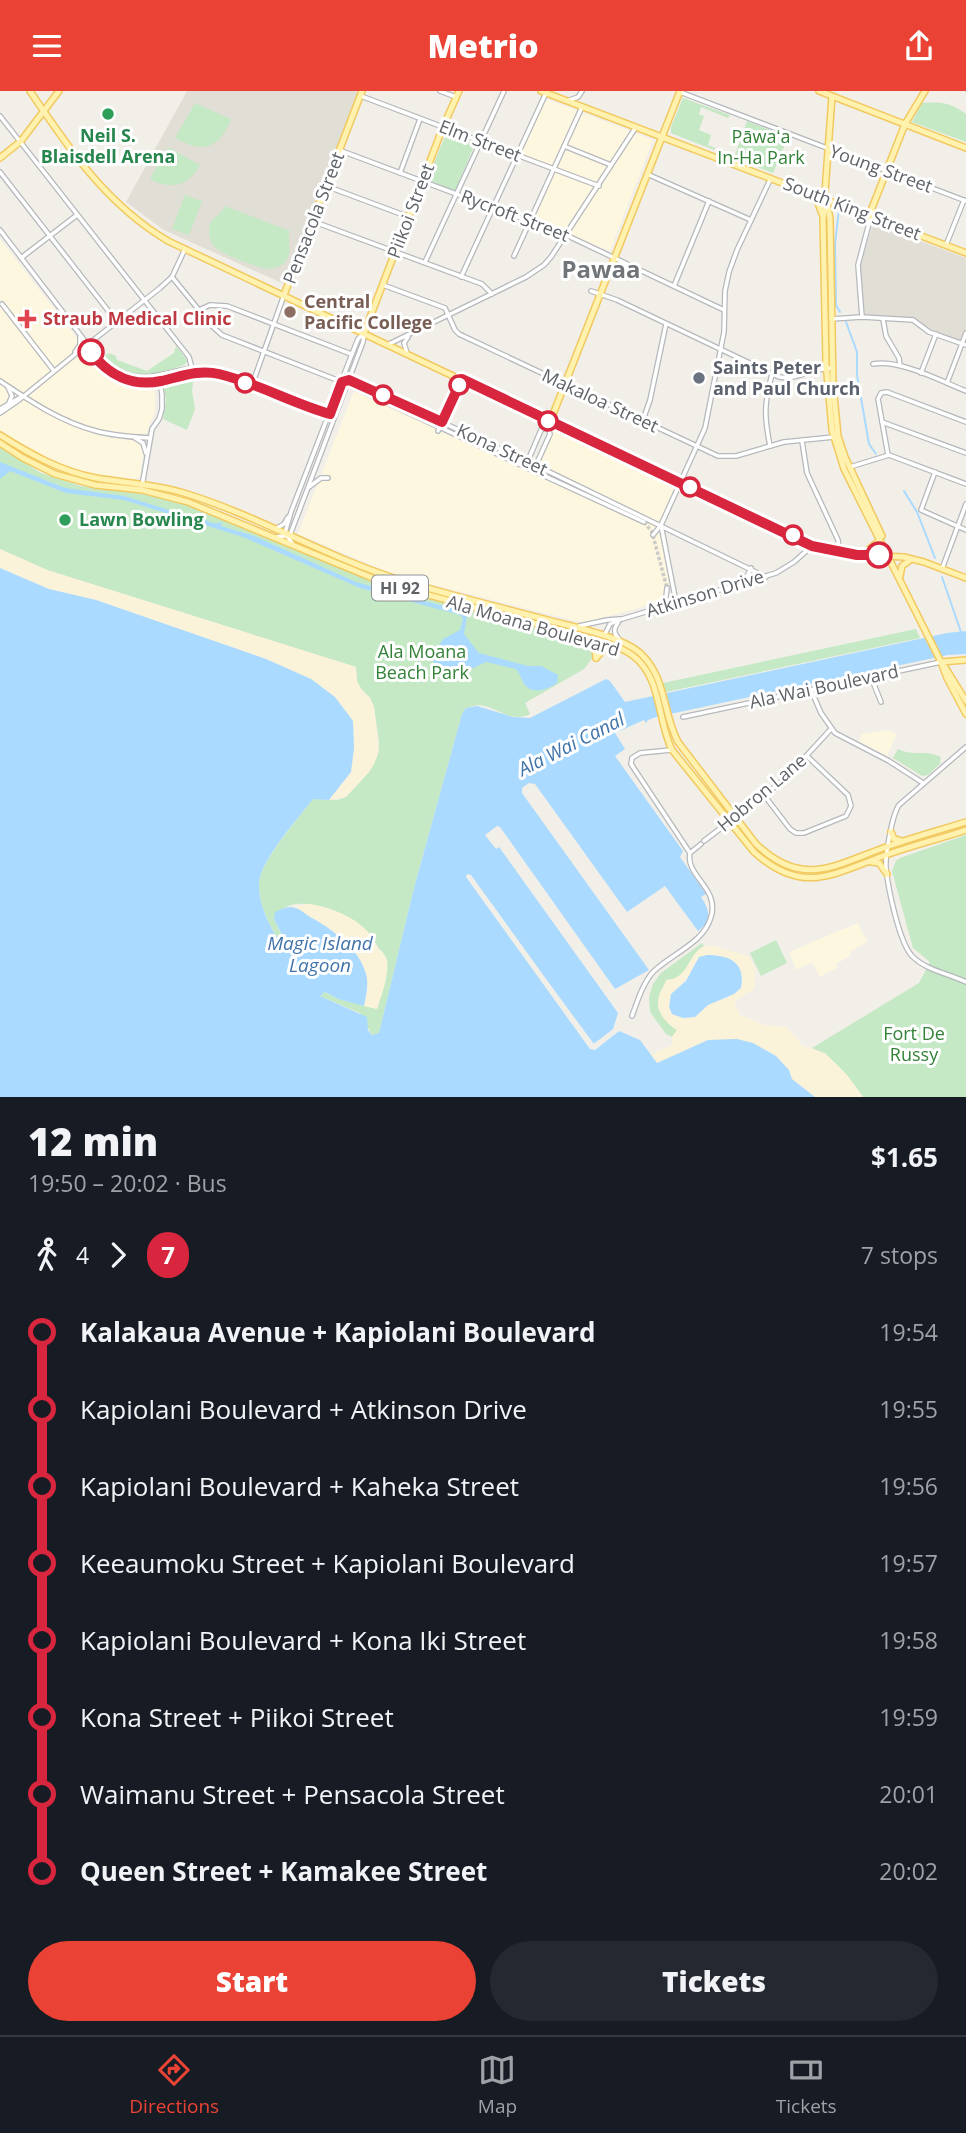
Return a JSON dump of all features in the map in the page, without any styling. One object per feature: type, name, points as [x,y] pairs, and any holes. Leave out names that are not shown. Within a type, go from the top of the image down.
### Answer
[{"type":"main road","points":[[30,91],[90,173],[118,205],[140,223],[186,249],[462,379],[549,424],[812,546],[862,555],[913,559],[966,578]]},
{"type":"main road","points":[[549,424],[679,91]]},
{"type":"main road","points":[[819,91],[966,148]]},
{"type":"main road","points":[[871,216],[905,124],[925,91]]},
{"type":"main road","name":"South King Street","points":[[548,92],[966,253]]},
{"type":"main road","points":[[35,99],[46,101],[58,93]]},
{"type":"main road","points":[[0,158],[21,141],[58,93]]},
{"type":"main road","name":"Pensacola Street","points":[[284,295],[361,93]]},
{"type":"main road","name":"Piikoi Street","points":[[364,333],[458,94]]},
{"type":"main road","points":[[832,96],[826,199],[829,368],[836,437],[847,468],[886,549]]},
{"type":"main road","points":[[808,193],[818,203],[827,219]]},
{"type":"main road","points":[[827,219],[833,209],[844,206]]},
{"type":"main road","name":"Ala Moana Boulevard","points":[[0,435],[60,468],[96,478],[185,493],[399,580],[573,627],[631,654],[659,690]]},
{"type":"main road","name":"Ala Moana Boulevard","points":[[0,443],[39,467],[76,481],[95,485],[142,487],[188,502],[387,584],[585,637],[623,643],[633,648],[643,655],[654,671],[667,740],[672,750],[754,852],[764,862],[794,876],[834,876],[886,855],[966,830]]},
{"type":"main road","points":[[847,468],[966,714]]},
{"type":"main road","points":[[862,555],[880,540]]},
{"type":"main road","points":[[900,579],[902,565],[913,559]]},
{"type":"main road","points":[[585,637],[595,647],[597,658],[604,649],[614,646]]},
{"type":"main road","name":"Ala Wai Boulevard","points":[[941,662],[965,659]]},
{"type":"main road","points":[[941,662],[966,701]]},
{"type":"main road","name":"Ala Moana Boulevard","points":[[664,716],[678,742],[756,844],[769,857],[782,863],[802,869],[832,868],[889,846],[966,822]]},
{"type":"main road","points":[[891,832],[894,839],[905,841]]},
{"type":"main road","points":[[867,863],[879,863],[887,874]]},
{"type":"street","points":[[440,91],[458,94]]},
{"type":"street","points":[[425,262],[504,91]]},
{"type":"street","points":[[567,101],[578,97],[582,91]]},
{"type":"street","name":"Young Street","points":[[679,91],[965,200]]},
{"type":"street","points":[[461,277],[548,92]]},
{"type":"street","name":"Elm Street","points":[[361,93],[420,119],[598,186]]},
{"type":"street","points":[[514,256],[582,107]]},
{"type":"street","points":[[0,116],[189,357],[193,370]]},
{"type":"street","points":[[400,173],[420,119]]},
{"type":"street","points":[[389,344],[450,316],[537,270],[551,257],[636,127]]},
{"type":"street","points":[[564,146],[612,165]]},
{"type":"street","name":"Rycroft Street","points":[[340,150],[566,235],[724,310]]},
{"type":"street","points":[[0,172],[117,322]]},
{"type":"street","points":[[647,174],[751,220]]},
{"type":"street","points":[[653,535],[661,525],[705,428],[724,332],[726,286],[731,265],[771,179]]},
{"type":"street","points":[[326,186],[409,216]]},
{"type":"street","points":[[946,245],[965,200]]},
{"type":"street","points":[[674,286],[709,201]]},
{"type":"street","points":[[21,258],[77,215]]},
{"type":"street","points":[[862,317],[858,265],[871,216]]},
{"type":"street","points":[[312,221],[482,284],[492,294]]},
{"type":"street","points":[[0,230],[102,365],[121,378],[138,382],[193,370],[217,373],[331,417]]},
{"type":"street","points":[[0,411],[23,396],[172,277],[186,249]]},
{"type":"street","points":[[172,277],[222,335],[348,383]]},
{"type":"street","name":"Makaloa Street","points":[[383,285],[443,307],[458,334],[697,447],[727,457],[784,442],[836,437]]},
{"type":"street","points":[[591,291],[779,377],[794,378],[829,368]]},
{"type":"street","name":"Pensacola Street","points":[[252,385],[284,295]]},
{"type":"street","points":[[2,304],[54,371]]},
{"type":"street","points":[[199,310],[212,305],[227,306],[352,354]]},
{"type":"street","points":[[828,319],[862,317],[915,320],[925,329],[964,344]]},
{"type":"street","points":[[883,319],[886,336],[899,358],[900,365]]},
{"type":"street","points":[[643,420],[650,400],[666,324]]},
{"type":"street","name":"Piikoi Street","points":[[287,535],[308,489],[352,354],[358,339],[364,333]]},
{"type":"street","name":"Piikoi Street","points":[[287,535],[296,496],[348,383],[364,333]]},
{"type":"street","points":[[947,383],[966,333]]},
{"type":"street","points":[[921,373],[936,334]]},
{"type":"street","points":[[73,356],[80,345],[80,335]]},
{"type":"street","points":[[407,353],[404,343],[410,335]]},
{"type":"street","points":[[873,364],[886,362],[900,365],[966,391]]},
{"type":"street","points":[[770,446],[764,412],[772,374]]},
{"type":"street","points":[[142,487],[153,426],[162,409],[159,379]]},
{"type":"street","points":[[440,427],[462,379]]},
{"type":"street","points":[[0,381],[51,413],[77,425],[106,433],[150,438]]},
{"type":"street","name":"Kona Street","points":[[348,383],[526,464],[644,522]]},
{"type":"street","points":[[0,411],[12,396],[6,386]]},
{"type":"street","points":[[888,455],[878,399],[880,394],[887,393],[966,422]]},
{"type":"street","points":[[8,403],[23,396]]},
{"type":"street","points":[[882,422],[966,453]]},
{"type":"street","points":[[526,464],[541,430],[549,424]]},
{"type":"street","points":[[534,468],[550,434],[549,424]]},
{"type":"street","points":[[134,437],[143,443],[146,456]]},
{"type":"street","points":[[802,441],[807,473],[838,540],[839,552]]},
{"type":"street","points":[[847,468],[888,455],[966,484]]},
{"type":"street","name":"Kona Street","points":[[534,468],[661,525],[766,577]]},
{"type":"street","points":[[936,472],[921,510],[966,530]]},
{"type":"street","points":[[308,489],[317,480],[328,478]]},
{"type":"street","points":[[296,496],[304,499]]},
{"type":"street","points":[[942,569],[966,504]]},
{"type":"street","name":"Piikoi Street","points":[[274,529],[284,524],[291,512]]},
{"type":"street","name":"Kona Street","points":[[653,524],[661,525]]},
{"type":"street","points":[[661,525],[674,603]]},
{"type":"street","points":[[275,537],[287,535],[298,547]]},
{"type":"street","name":"Atkinson Drive","points":[[602,639],[610,624],[659,607],[766,577],[794,562],[812,546]]},
{"type":"street","points":[[744,582],[751,568]]},
{"type":"street","points":[[659,607],[666,597],[667,588],[674,603]]},
{"type":"street","points":[[573,627],[622,619]]},
{"type":"street","points":[[622,619],[614,629],[623,643]]},
{"type":"street","name":"Ala Wai Boulevard","points":[[683,717],[941,662]]},
{"type":"street","points":[[871,677],[881,702]]},
{"type":"street","points":[[811,690],[831,729],[838,736],[889,761],[923,783]]},
{"type":"street","name":"Hobron Lane","points":[[690,853],[785,779],[831,729]]},
{"type":"street","points":[[632,1016],[652,974],[698,937],[711,917],[712,899],[690,866],[690,853],[631,764],[634,756],[663,747],[667,740]]},
{"type":"street","points":[[966,747],[897,808],[892,817],[886,855],[887,874],[901,937],[908,951],[923,965],[966,982]]},
{"type":"street","points":[[654,751],[672,750]]},
{"type":"street","points":[[764,795],[796,833],[804,833],[846,816],[851,808],[850,798],[807,757]]},
{"type":"shaded area","points":[[187,91],[358,91],[284,284],[164,230],[126,202]]},
{"type":"shaded area","points":[[546,99],[653,140],[610,251],[532,219],[556,168],[518,154]]},
{"type":"shaded area","points":[[874,224],[966,258],[966,328],[961,340],[957,341],[931,330],[915,319],[864,314],[859,265]]},
{"type":"shaded area","points":[[0,239],[97,364],[107,373],[134,383],[155,386],[155,412],[146,434],[140,476],[134,480],[91,475],[64,467],[32,452],[0,431]]},
{"type":"shaded area","points":[[354,391],[533,470],[553,428],[676,486],[658,525],[672,586],[662,601],[585,623],[398,576],[298,534]]},
{"type":"shaded area","points":[[888,730],[897,734],[887,756],[859,741],[862,734]]},
{"type":"shaded area","points":[[858,923],[867,942],[836,964],[838,967],[820,977],[812,962],[796,970],[789,952]]},
{"type":"green space","points":[[683,98],[730,115],[728,118],[701,107],[699,114],[704,116],[699,130],[711,135],[708,145],[715,148],[714,150],[671,133]]},
{"type":"green space","points":[[195,103],[231,119],[221,137],[209,146],[194,146],[175,138]]},
{"type":"green space","points":[[922,103],[945,104],[966,114],[966,142],[912,122]]},
{"type":"green space","name":"Pāwaʻa In-Ha Park","points":[[747,121],[788,137],[773,173],[734,158]]},
{"type":"green space","points":[[447,132],[475,144],[455,191],[427,179]]},
{"type":"green space","points":[[170,148],[200,165],[191,177],[179,184],[157,183],[150,179]]},
{"type":"green space","points":[[185,195],[202,201],[189,235],[172,229]]},
{"type":"green space","points":[[225,206],[290,231],[289,254],[285,262],[274,268],[265,268],[232,257],[215,247],[211,242],[209,227]]},
{"type":"green space","points":[[176,346],[187,362],[163,372],[132,373],[104,357],[109,353],[116,356],[117,360],[147,371],[174,353]]},
{"type":"green space","points":[[194,375],[192,391],[195,409],[187,430],[163,419],[166,400],[163,384]]},
{"type":"green space","name":"Ala Moana Beach Park","points":[[0,447],[41,473],[81,486],[177,501],[383,586],[577,638],[592,648],[594,656],[584,669],[525,703],[530,714],[523,717],[510,716],[478,705],[466,708],[462,714],[414,888],[379,1033],[372,1035],[360,1013],[320,996],[324,992],[338,999],[377,1009],[387,970],[383,952],[369,933],[338,912],[301,904],[290,905],[278,913],[274,919],[282,936],[276,936],[259,892],[263,868],[313,799],[337,800],[346,797],[369,772],[377,757],[379,742],[374,707],[357,682],[356,667],[47,570],[0,549]]},
{"type":"green space","points":[[916,629],[920,638],[666,692],[663,683]]},
{"type":"green space","points":[[898,749],[909,753],[929,753],[941,757],[941,763],[928,775],[922,776],[893,758]]},
{"type":"green space","name":"Fort De Russy","points":[[966,835],[966,1097],[863,1097],[834,1062],[812,1048],[919,983],[930,962],[913,948],[892,871],[900,858]]},
{"type":"green space","points":[[776,940],[787,963],[761,976],[750,953]]},
{"type":"green space","points":[[702,943],[704,946],[683,974],[660,992],[677,1030],[672,1037],[666,1034],[650,1012],[649,997],[653,984],[661,973]]},
{"type":"sand","points":[[0,549],[47,570],[356,667],[357,682],[374,707],[379,751],[374,764],[346,797],[329,800],[351,772],[311,679],[266,659],[96,600],[49,589],[0,568]]},
{"type":"sand","name":"Magic Island Lagoon","points":[[310,904],[350,917],[363,927],[385,956],[387,972],[377,1009],[364,1006],[368,989],[353,950],[325,925],[296,908],[289,907]]},
{"type":"sand","points":[[704,946],[714,946],[748,956],[755,968],[755,988],[734,1002],[740,1015],[764,1025],[787,1027],[803,1046],[825,1053],[847,1075],[863,1097],[815,1097],[791,1079],[789,1070],[708,1040],[657,1063],[651,1055],[672,1045],[672,1037],[677,1030],[661,1014],[659,996],[666,980],[680,975]],"holes":[[[707,955],[729,997],[708,1005],[698,1015],[683,1018],[677,988],[689,976],[695,962]]]},
{"type":"water","points":[[0,462],[65,488],[124,496],[198,519],[202,516],[211,523],[222,522],[221,526],[254,536],[356,582],[461,611],[467,617],[464,634],[479,653],[528,666],[541,666],[558,675],[557,683],[545,689],[532,690],[525,685],[516,669],[486,662],[460,674],[438,668],[433,655],[443,639],[460,630],[463,619],[460,615],[360,588],[243,537],[124,500],[66,493],[10,471],[0,479]]},
{"type":"water","name":"Ala Wai Canal","points":[[0,568],[49,589],[96,600],[266,659],[311,679],[335,697],[353,721],[351,772],[329,800],[313,799],[290,828],[266,863],[259,890],[264,911],[276,936],[282,935],[274,919],[275,912],[293,907],[336,933],[351,948],[367,978],[364,1006],[338,999],[325,992],[320,996],[367,1017],[368,1030],[372,1035],[379,1033],[414,888],[462,714],[466,708],[477,706],[513,717],[530,718],[606,679],[625,702],[966,631],[966,654],[948,655],[656,717],[615,733],[625,749],[615,756],[683,851],[680,857],[706,894],[701,897],[708,915],[706,923],[698,931],[665,886],[627,912],[535,784],[529,783],[522,788],[522,793],[649,970],[615,989],[500,827],[497,826],[485,835],[496,849],[499,847],[618,1013],[613,1029],[594,1044],[468,874],[593,1050],[619,1031],[640,1040],[657,1063],[708,1040],[737,1039],[753,1043],[776,1056],[789,1070],[792,1079],[815,1097],[0,1097]]},
{"type":"water","points":[[707,955],[735,962],[741,972],[741,988],[734,994],[708,1005],[695,1017],[683,1018],[672,1014],[669,1007],[671,994],[686,981],[699,957]]},
{"type":"pier","points":[[467,874],[471,875],[593,1044],[618,1027],[622,1028],[619,1031],[595,1050],[590,1049],[466,877]]},
{"type":"waterway","points":[[839,209],[835,244],[836,305],[840,312]]},
{"type":"waterway","points":[[846,322],[857,352],[857,375],[869,444],[876,454]]},
{"type":"waterway","points":[[904,491],[917,512],[935,558]]},
{"type":"waterway","points":[[942,577],[961,632]]},
{"type":"tunnel","points":[[644,522],[652,532],[667,588]]},
{"type":"bus line","name":"7","points":[[91,352],[113,374],[130,381],[147,383],[193,372],[217,373],[330,414],[342,382],[349,380],[442,422],[462,379],[812,546],[857,555],[879,555]]},
{"type":"place","name":"Neil S. Blaisdell Arena","points":[[108,114]]},
{"type":"place","name":"Central Pacific College","points":[[290,312]]},
{"type":"place","name":"Straub Medical Clinic","points":[[27,319]]},
{"type":"place","name":"Saints Peter and Paul Church","points":[[699,378]]},
{"type":"place","name":"Lawn Bowling","points":[[65,520]]},
{"type":"district","name":"Pawaa","points":[[601,270]]}]
